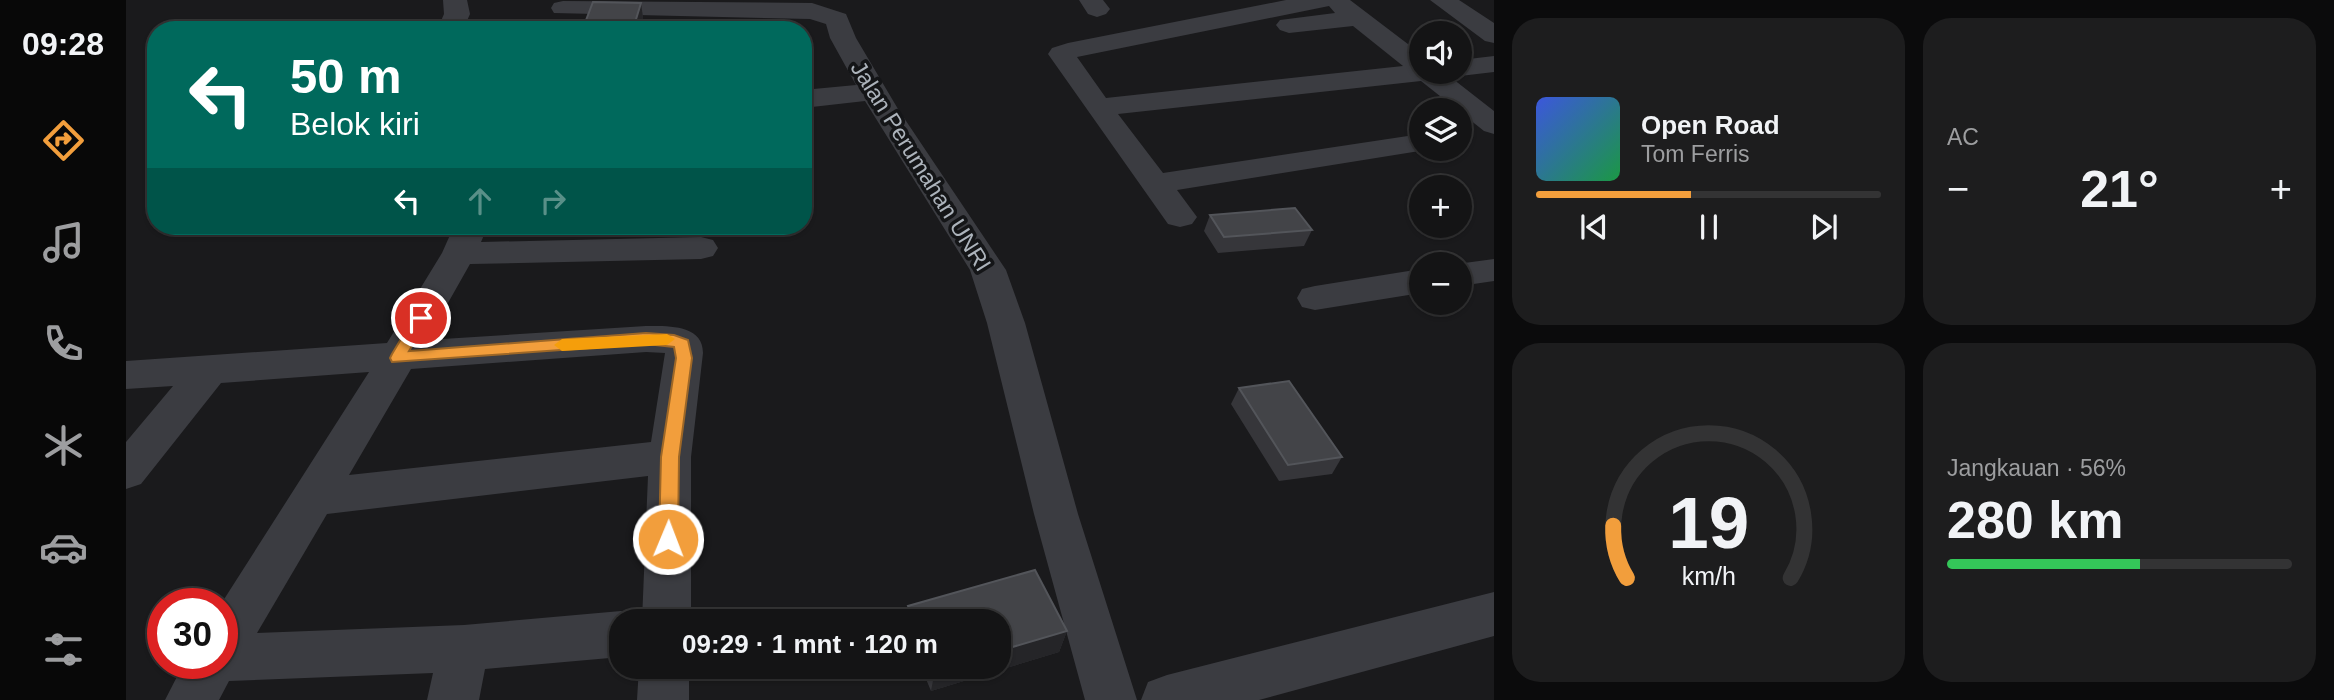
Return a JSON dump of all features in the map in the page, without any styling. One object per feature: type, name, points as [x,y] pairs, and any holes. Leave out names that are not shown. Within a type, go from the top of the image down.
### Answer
[{"type":"street","points":[[1180,217],[1061,54],[1324,0]]},
{"type":"street","points":[[1335,0],[1409,58]]},
{"type":"street","points":[[1442,0],[1494,36]]},
{"type":"street","name":"Jalan Perumahan UNRI","points":[[561,13],[824,13],[838,19],[843,38],[874,92],[915,159],[976,247],[988,270],[1006,323],[1056,513],[1111,700]]},
{"type":"street","points":[[1126,40],[1358,18]]},
{"type":"street","points":[[1472,67],[1494,64]]},
{"type":"street","points":[[1098,108],[1409,74]]},
{"type":"street","points":[[1442,84],[1494,125]]},
{"type":"street","points":[[812,99],[874,92]]},
{"type":"street","points":[[1472,135],[1494,131]]},
{"type":"street","points":[[1155,184],[1409,145]]},
{"type":"street","points":[[238,621],[398,358],[465,239],[607,238],[701,248]]},
{"type":"street","points":[[1472,273],[1494,270]]},
{"type":"street","points":[[1315,298],[1409,283]]},
{"type":"street","points":[[126,375],[646,339],[674,340],[682,344],[684,349],[670,457],[667,609]]},
{"type":"street","points":[[126,472],[211,368]]},
{"type":"street","points":[[314,496],[670,457]]},
{"type":"street","points":[[1167,700],[1494,614]]},
{"type":"street","points":[[196,684],[464,648],[609,635]]},
{"type":"street","points":[[453,700],[464,648]]},
{"type":"street","points":[[663,700],[664,679]]},
{"type":"building","points":[[593,2],[641,3],[635,21],[586,21]]},
{"type":"building","points":[[1295,208],[1312,230],[1224,237],[1210,215]]},
{"type":"building","points":[[1289,381],[1342,457],[1288,465],[1239,388]]},
{"type":"building","points":[[1035,570],[1067,631],[1011,647],[1011,609],[909,609],[908,606]]},
{"type":"slow traffic","points":[[562,345],[667,339]]},
{"type":"route","points":[[421,318],[398,358],[657,338],[682,344],[684,358],[670,457],[668,539]]}]
